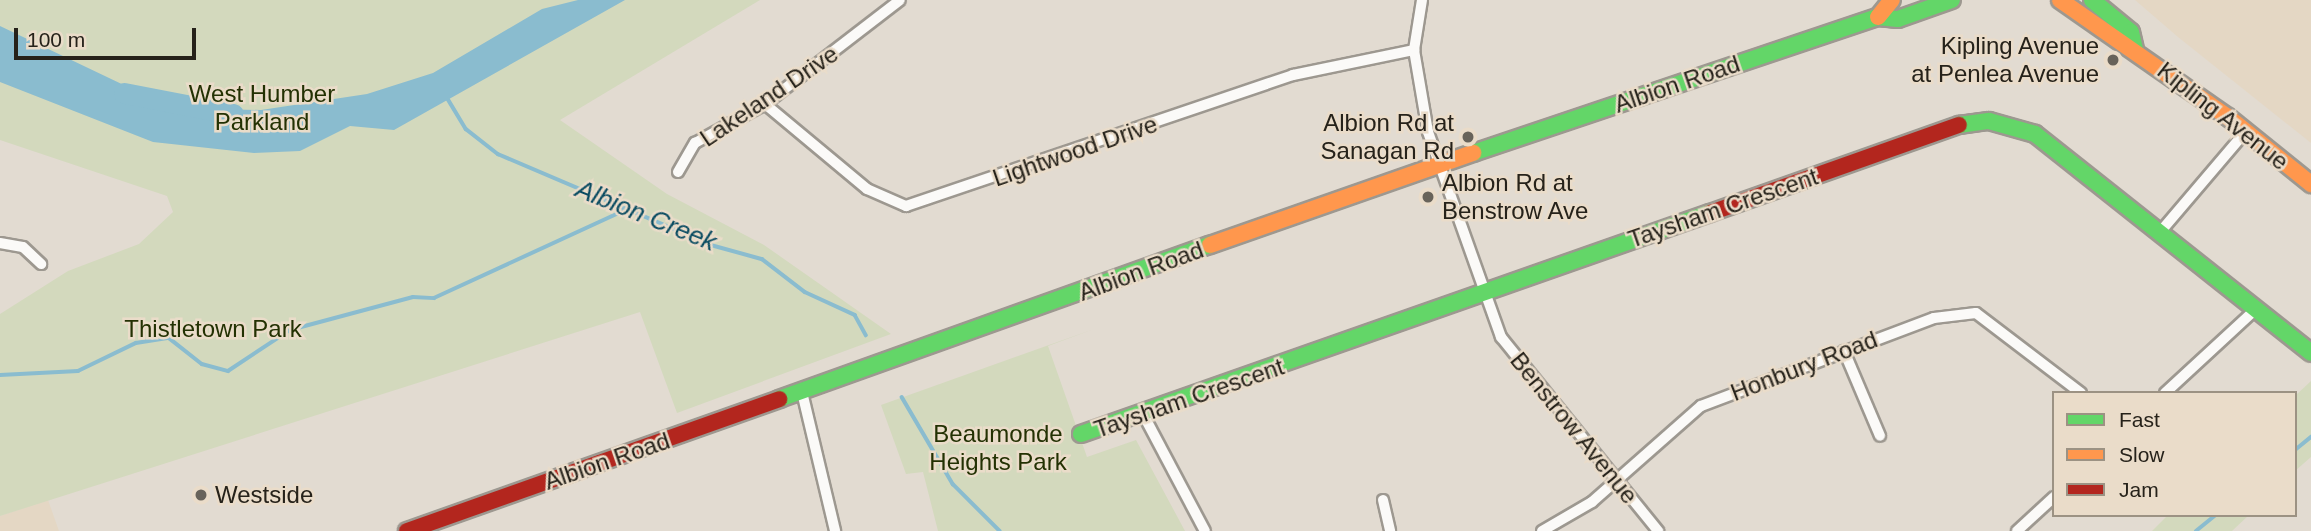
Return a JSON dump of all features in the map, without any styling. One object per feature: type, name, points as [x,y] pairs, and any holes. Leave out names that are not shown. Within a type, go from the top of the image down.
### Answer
[{"type":"main road","points":[[1878,17],[1892,0]]},
{"type":"main road","name":"Albion Road","points":[[407,531],[802,393],[1439,164],[1878,17],[1898,19],[1952,0]]},
{"type":"main road","name":"Kipling Avenue","points":[[2060,0],[2118,46],[2135,49],[2246,131],[2311,184]]},
{"type":"main road","name":"Kipling Avenue","points":[[2098,4],[2131,32],[2135,49]]},
{"type":"main road","name":"Taysham Crescent","points":[[1081,434],[1962,124],[1989,121],[2035,134],[2161,231],[2311,353]]},
{"type":"street","name":"Lakeland Drive","points":[[678,172],[695,144],[765,104],[900,0]]},
{"type":"street","points":[[1414,50],[1422,0]]},
{"type":"street","name":"Lightwood Drive","points":[[765,104],[867,189],[906,206],[1293,75],[1414,50]]},
{"type":"street","name":"Benstrow Avenue","points":[[1414,50],[1439,164],[1501,337],[1526,375],[1658,531]]},
{"type":"street","points":[[2161,231],[2246,131]]},
{"type":"street","points":[[0,243],[23,247],[41,264]]},
{"type":"street","points":[[2167,391],[2256,309]]},
{"type":"street","name":"Honbury Road","points":[[1542,531],[1571,517],[1702,406],[1934,318],[1976,313],[2078,391]]},
{"type":"street","points":[[1844,351],[1880,436]]},
{"type":"street","points":[[802,393],[835,531]]},
{"type":"street","points":[[1143,414],[1205,531]]},
{"type":"street","points":[[2017,531],[2052,499]]},
{"type":"street","points":[[1383,500],[1390,531]]},
{"type":"shaded area","points":[[2135,0],[2311,0],[2311,143],[2178,37]]},
{"type":"shaded area","points":[[48,500],[59,531],[0,531],[0,516]]},
{"type":"green space","points":[[0,0],[760,0],[560,120],[667,194],[764,245],[891,334],[677,413],[640,312],[0,516],[0,314],[68,271],[139,244],[173,212],[167,196],[0,140]]},
{"type":"green space","name":"Beaumonde Heights Park","points":[[1094,329],[1048,346],[1087,457],[1136,440],[1185,531],[938,531],[923,472],[906,474],[881,405]]},
{"type":"green space","points":[[2311,381],[2311,457],[2297,469],[2297,394]]},
{"type":"green space","points":[[2166,517],[2247,517],[2232,531],[2152,531]]},
{"type":"water","points":[[578,0],[625,0],[394,130],[350,126],[300,151],[254,153],[153,142],[0,82],[0,26],[172,108],[261,110],[367,94],[433,73],[542,9]]},
{"type":"waterway","points":[[124,93],[233,114]]},
{"type":"waterway","name":"Albion Creek","points":[[448,99],[466,129],[498,154],[711,245],[762,259],[805,292],[855,315],[866,335]]},
{"type":"waterway","points":[[0,375],[78,371],[136,343],[169,338],[202,364],[228,371],[290,330],[413,297],[434,298],[630,208]]},
{"type":"waterway","name":"Albion Creek","points":[[902,397],[953,484],[1000,531]]},
{"type":"waterway","name":"Albion Creek","points":[[2297,448],[2311,437]]},
{"type":"waterway","name":"Albion Creek","points":[[2196,531],[2214,517]]},
{"type":"traffic: fast","points":[[1473,153],[1878,17],[1898,19],[1952,0]]},
{"type":"traffic: fast","points":[[2092,0],[2131,32],[2135,49]]},
{"type":"traffic: fast","points":[[1959,125],[1989,121],[2035,134],[2311,353]]},
{"type":"traffic: fast","points":[[1081,434],[1710,213]]},
{"type":"traffic: fast","points":[[779,399],[1210,245]]},
{"type":"traffic: slow","points":[[1878,17],[1892,0]]},
{"type":"traffic: slow","points":[[2060,0],[2228,117],[2311,184]]},
{"type":"traffic: slow","points":[[1210,245],[1473,153]]},
{"type":"traffic: jam","points":[[1710,213],[1959,125]]},
{"type":"traffic: jam","points":[[407,531],[779,399]]},
{"type":"place","name":"Kipling Avenue at Penlea Avenue","points":[[2113,60]]},
{"type":"place","name":"Albion Rd at Sanagan Rd","points":[[1468,137]]},
{"type":"place","name":"Albion Rd at Benstrow Ave","points":[[1428,197]]},
{"type":"place","name":"Westside","points":[[201,495]]},
{"type":"park label","name":"West Humber Parkland","points":[[262,108]]},
{"type":"park label","name":"Thistletown Park","points":[[213,329]]}]
